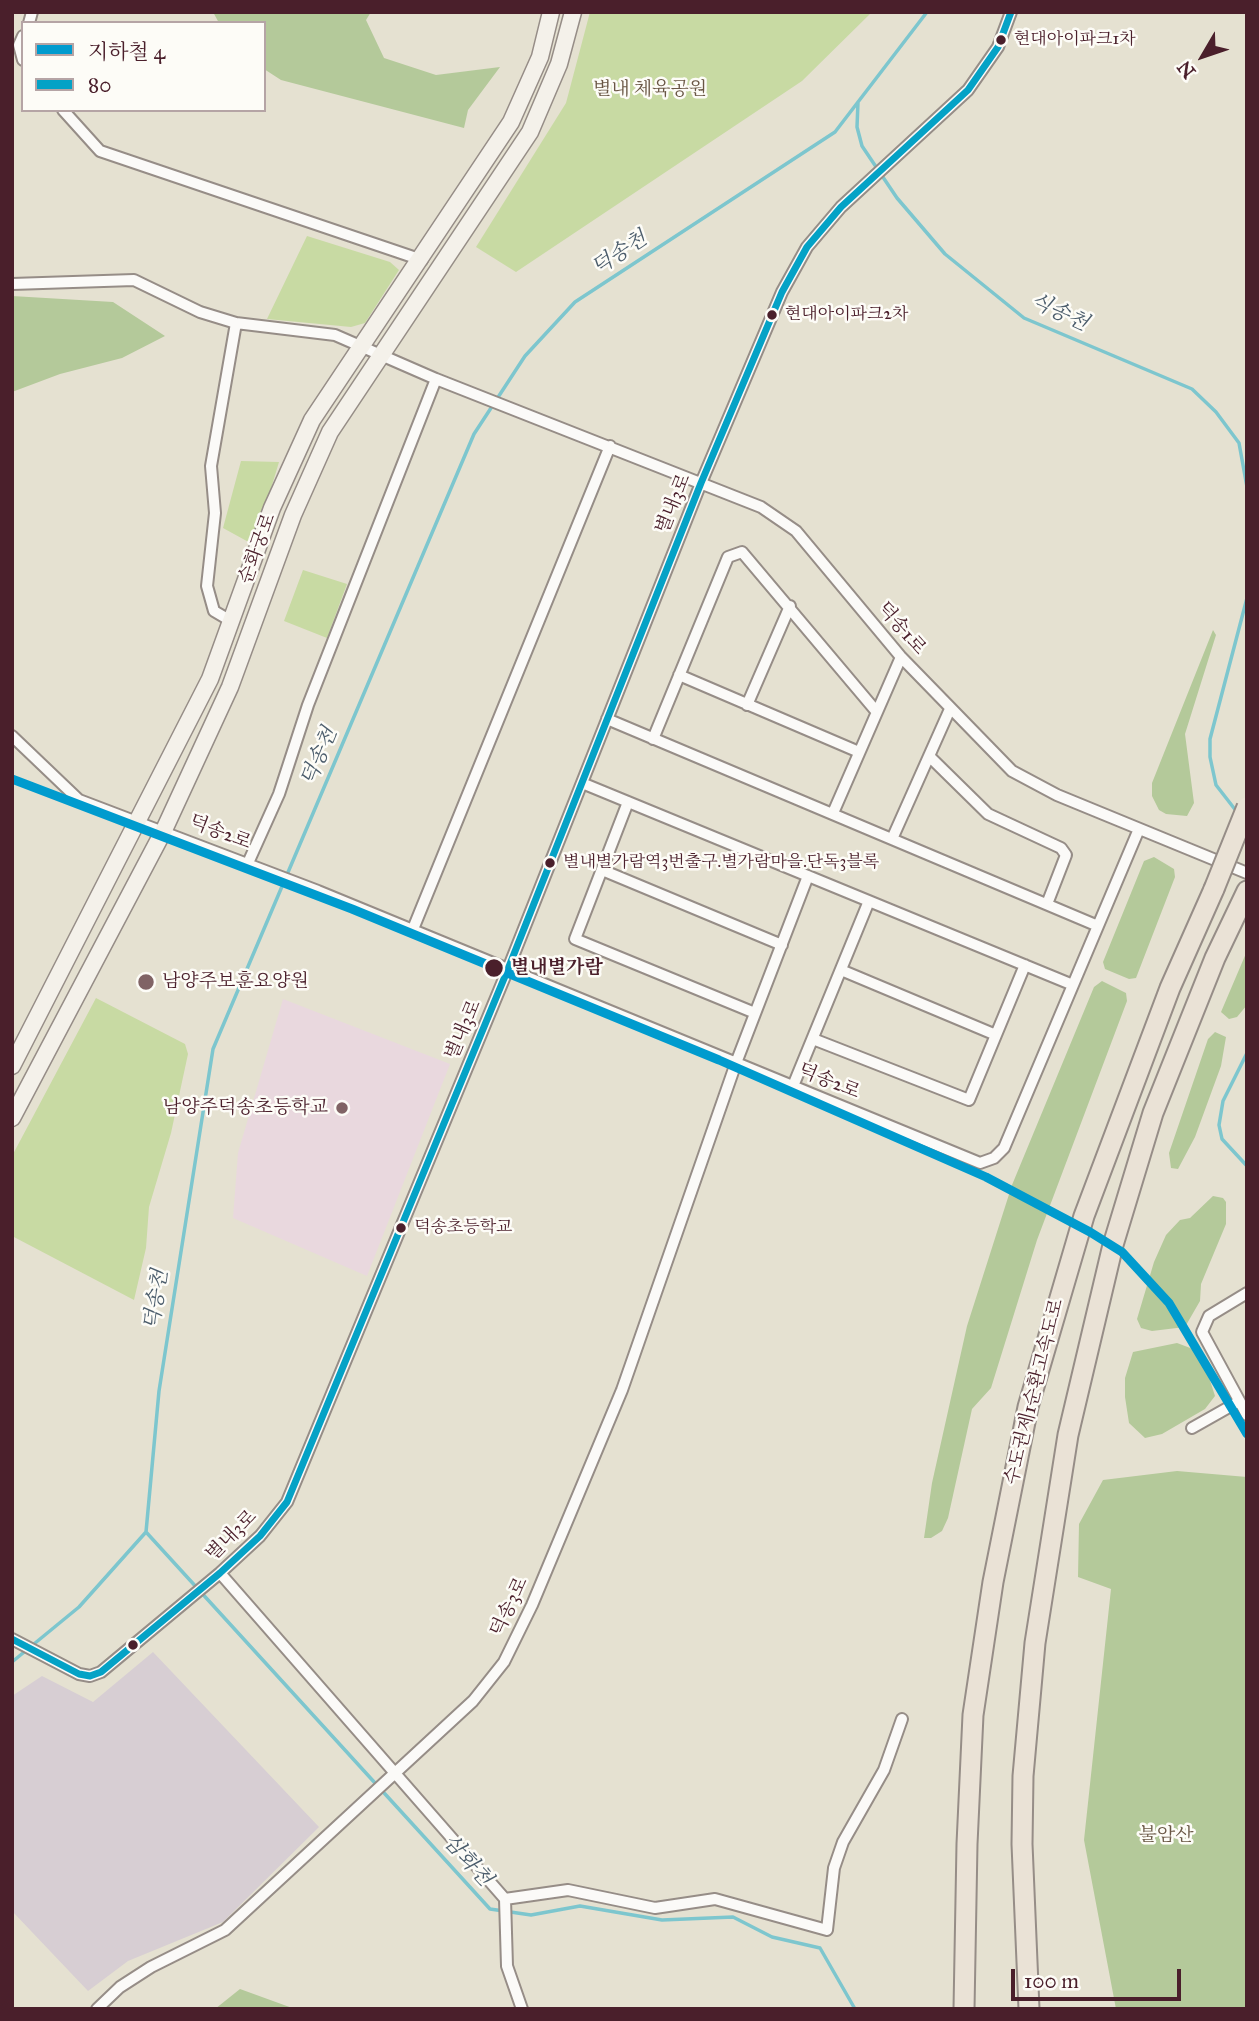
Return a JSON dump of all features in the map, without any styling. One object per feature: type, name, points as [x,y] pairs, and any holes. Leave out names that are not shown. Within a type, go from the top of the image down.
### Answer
[{"type":"highway","name":"수도권제1순환고속도로","points":[[964,2009],[973,1715],[982,1646],[1019,1447],[1062,1283],[1084,1216],[1170,988],[1247,807]]},
{"type":"highway","name":"수도권제1순환고속도로","points":[[1029,2009],[1022,1844],[1023,1776],[1035,1643],[1068,1435],[1113,1245],[1153,1113],[1215,958],[1245,896]]},
{"type":"street","name":"순화궁로","points":[[12,1066],[137,820],[177,750],[211,679],[272,508],[312,420],[422,260],[511,122],[540,57],[551,12]]},
{"type":"street","name":"순화궁로","points":[[12,1118],[164,830],[230,687],[293,515],[330,432],[530,132],[559,64],[573,12]]},
{"type":"street","name":"별내3로","points":[[12,1639],[79,1674],[90,1676],[101,1672],[220,1573],[260,1536],[287,1502],[508,969],[701,483],[782,292],[807,247],[864,186],[968,90],[998,47],[1012,12]]},
{"type":"street","points":[[65,112],[100,151],[422,260]]},
{"type":"street","points":[[12,284],[134,281],[200,312],[236,323],[335,335],[436,379],[307,705],[279,794],[248,863]]},
{"type":"street","name":"순화궁로","points":[[231,621],[214,611],[206,586],[215,513],[211,466],[236,323]]},
{"type":"street","name":"덕송1로","points":[[436,379],[761,507],[796,531],[901,657],[1012,771],[1058,795],[1247,873]]},
{"type":"street","points":[[413,929],[610,446]]},
{"type":"street","points":[[653,739],[728,556],[742,552],[876,711]]},
{"type":"street","points":[[747,705],[790,606]]},
{"type":"street","points":[[833,813],[901,657]]},
{"type":"street","points":[[679,675],[859,752]]},
{"type":"street","points":[[892,839],[950,709]]},
{"type":"street","points":[[607,719],[1098,926]]},
{"type":"street","name":"덕송2로","points":[[12,736],[79,800],[265,869],[980,1163],[1004,1148],[1139,829]]},
{"type":"street","points":[[929,756],[988,814],[1061,848],[1066,855],[1047,905]]},
{"type":"street","points":[[582,783],[1073,985]]},
{"type":"street","points":[[628,802],[575,939],[755,1013]]},
{"type":"street","points":[[601,870],[782,945]]},
{"type":"street","name":"덕송3로","points":[[97,2009],[120,1986],[151,1967],[225,1930],[473,1701],[504,1662],[532,1605],[622,1390],[736,1063],[808,876]]},
{"type":"street","points":[[793,1087],[869,901]]},
{"type":"street","points":[[813,1039],[969,1100],[1025,965]]},
{"type":"street","points":[[841,970],[996,1035]]},
{"type":"street","points":[[1247,1293],[1209,1317],[1202,1332],[1247,1416]]},
{"type":"street","points":[[1192,1427],[1238,1402]]},
{"type":"street","points":[[220,1573],[505,1902],[507,1966],[522,2009]]},
{"type":"street","points":[[505,1902],[568,1890],[655,1908],[715,1899],[827,1930],[838,1855],[864,1802],[884,1770],[902,1719]]},
{"type":"shaded area","name":"남양주덕송초등학교","points":[[283,999],[450,1064],[367,1276],[233,1218],[238,1153]]},
{"type":"shaded area","points":[[153,1652],[319,1827],[223,1922],[128,1961],[88,1991],[12,1911],[12,1696],[42,1676],[93,1702]]},
{"type":"green space","points":[[213,12],[371,12],[366,20],[384,58],[436,75],[500,67],[468,110],[464,128],[281,80],[266,70],[266,21],[218,21]]},
{"type":"green space","name":"별내 체육공원","points":[[590,12],[872,12],[802,81],[516,272],[476,247],[566,103]]},
{"type":"green space","points":[[307,236],[390,262],[399,270],[365,323],[351,327],[267,319]]},
{"type":"green space","points":[[12,296],[113,302],[165,336],[122,358],[60,374],[12,392]]},
{"type":"green space","points":[[241,461],[279,462],[254,545],[223,528]]},
{"type":"green space","points":[[303,570],[347,584],[327,638],[284,621]]},
{"type":"green space","points":[[1213,630],[1216,635],[1185,734],[1194,803],[1187,816],[1166,814],[1159,810],[1152,796],[1152,783]]},
{"type":"green space","points":[[1154,857],[1174,869],[1175,877],[1136,978],[1129,979],[1105,969],[1103,962],[1144,861]]},
{"type":"green space","points":[[1247,951],[1247,1005],[1237,1017],[1229,1019],[1221,1012]]},
{"type":"green space","points":[[1102,981],[1126,993],[1127,1001],[1037,1240],[991,1388],[972,1409],[948,1518],[942,1531],[931,1538],[924,1538],[932,1483],[967,1326],[1012,1185],[1094,987]]},
{"type":"green space","points":[[96,998],[185,1044],[188,1054],[171,1133],[149,1207],[146,1248],[134,1300],[12,1236],[12,1156]]},
{"type":"green space","points":[[1215,1032],[1226,1037],[1221,1066],[1195,1137],[1178,1169],[1171,1168],[1169,1153],[1208,1039]]},
{"type":"green space","points":[[1213,1196],[1223,1198],[1226,1202],[1226,1224],[1201,1284],[1200,1301],[1185,1327],[1152,1331],[1141,1328],[1137,1319],[1154,1262],[1166,1235],[1180,1220],[1190,1218]]},
{"type":"green space","points":[[1177,1343],[1193,1349],[1205,1365],[1215,1396],[1205,1409],[1162,1434],[1145,1438],[1129,1423],[1125,1397],[1125,1378],[1133,1352]]},
{"type":"green space","name":"불암산","points":[[1177,1471],[1247,1477],[1247,2009],[1116,2009],[1084,1840],[1111,1589],[1078,1577],[1079,1524],[1103,1480]]},
{"type":"green space","points":[[240,1989],[295,2009],[215,2009]]},
{"type":"waterway","name":"덕송천","points":[[12,1662],[79,1607],[146,1532],[159,1391],[213,1049],[474,434],[525,356],[575,302],[835,132],[927,12]]},
{"type":"waterway","name":"식송천","points":[[858,102],[857,127],[862,146],[897,198],[945,254],[1024,318],[1192,389],[1216,412],[1239,443],[1247,487]]},
{"type":"waterway","name":"식송천","points":[[1237,812],[1216,785],[1210,757],[1210,739],[1247,598]]},
{"type":"waterway","name":"식송천","points":[[1247,1053],[1223,1101],[1219,1125],[1222,1139],[1247,1166]]},
{"type":"waterway","name":"삼화천","points":[[146,1532],[490,1909],[531,1915],[580,1906],[662,1920],[733,1917],[772,1937],[820,1948],[855,2009]]},
{"type":"metro line","name":"4","points":[[12,779],[352,909],[719,1060],[986,1177],[1090,1232],[1122,1252],[1169,1303],[1247,1434]]},
{"type":"transit line","name":"80","points":[[12,1639],[79,1674],[90,1676],[101,1672],[220,1573],[260,1536],[287,1502],[508,969],[701,483],[782,292],[807,247],[841,207],[968,90],[998,47],[1011,12]]},
{"type":"place","name":"현대아이파크1차","points":[[1001,40]]},
{"type":"place","name":"현대아이파크2차","points":[[772,315]]},
{"type":"place","name":"별내별가람역3번출구.별가람마을.단독3블록","points":[[550,863]]},
{"type":"place","name":"별내별가람","points":[[494,968]]},
{"type":"place","name":"남양주보훈요양원","points":[[146,982]]},
{"type":"place","name":"남양주덕송초등학교","points":[[342,1108]]},
{"type":"place","name":"덕송초등학교","points":[[401,1228]]}]
